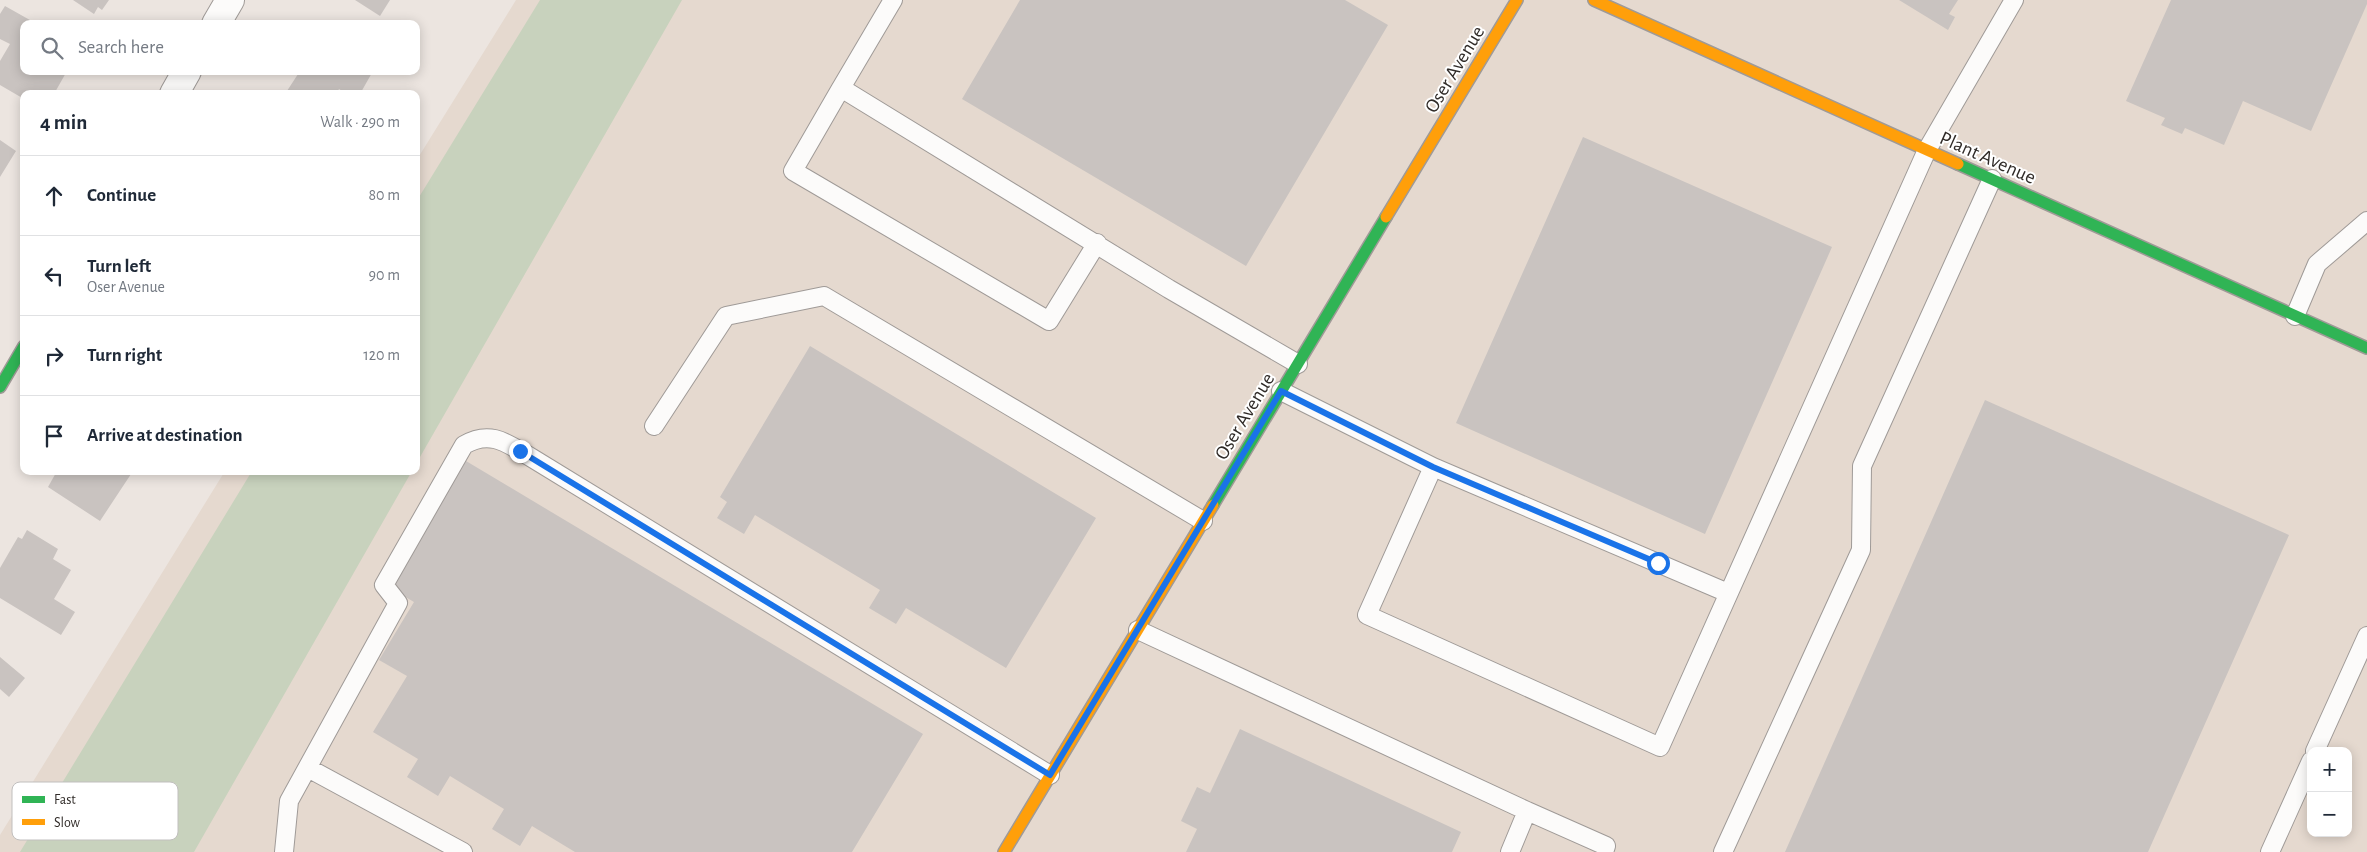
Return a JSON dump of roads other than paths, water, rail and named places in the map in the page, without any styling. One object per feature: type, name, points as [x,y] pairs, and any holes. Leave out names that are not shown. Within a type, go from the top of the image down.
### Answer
[{"type":"street","points":[[218,20],[230,0]]},
{"type":"street","name":"Plant Avenue","points":[[1594,0],[2367,348]]},
{"type":"street","name":"Oser Avenue","points":[[1004,852],[1298,364],[1510,3]]},
{"type":"street","points":[[176,90],[185,75]]},
{"type":"street","points":[[0,387],[20,353]]},
{"type":"lane","points":[[893,0],[793,171],[1049,321],[1097,243]]},
{"type":"lane","points":[[1433,467],[1367,615],[1660,747],[1927,150],[2014,0]]},
{"type":"lane","points":[[841,88],[1097,243],[1169,289],[1298,364]]},
{"type":"lane","points":[[1723,852],[1861,550],[1862,466],[1992,179]]},
{"type":"lane","points":[[2295,316],[2317,264],[2367,221]]},
{"type":"lane","points":[[654,426],[726,316],[824,296],[1203,521]]},
{"type":"lane","points":[[1281,391],[1433,467],[1728,593]]},
{"type":"lane","points":[[284,852],[290,801],[398,603],[384,585],[464,445],[474,439],[495,437],[1050,775]]},
{"type":"lane","points":[[1138,630],[1606,846],[1604,852]]},
{"type":"lane","points":[[2317,747],[2367,636]]},
{"type":"lane","points":[[308,768],[463,852]]},
{"type":"lane","points":[[2270,852],[2307,770]]},
{"type":"lane","points":[[1510,852],[1527,811]]}]
